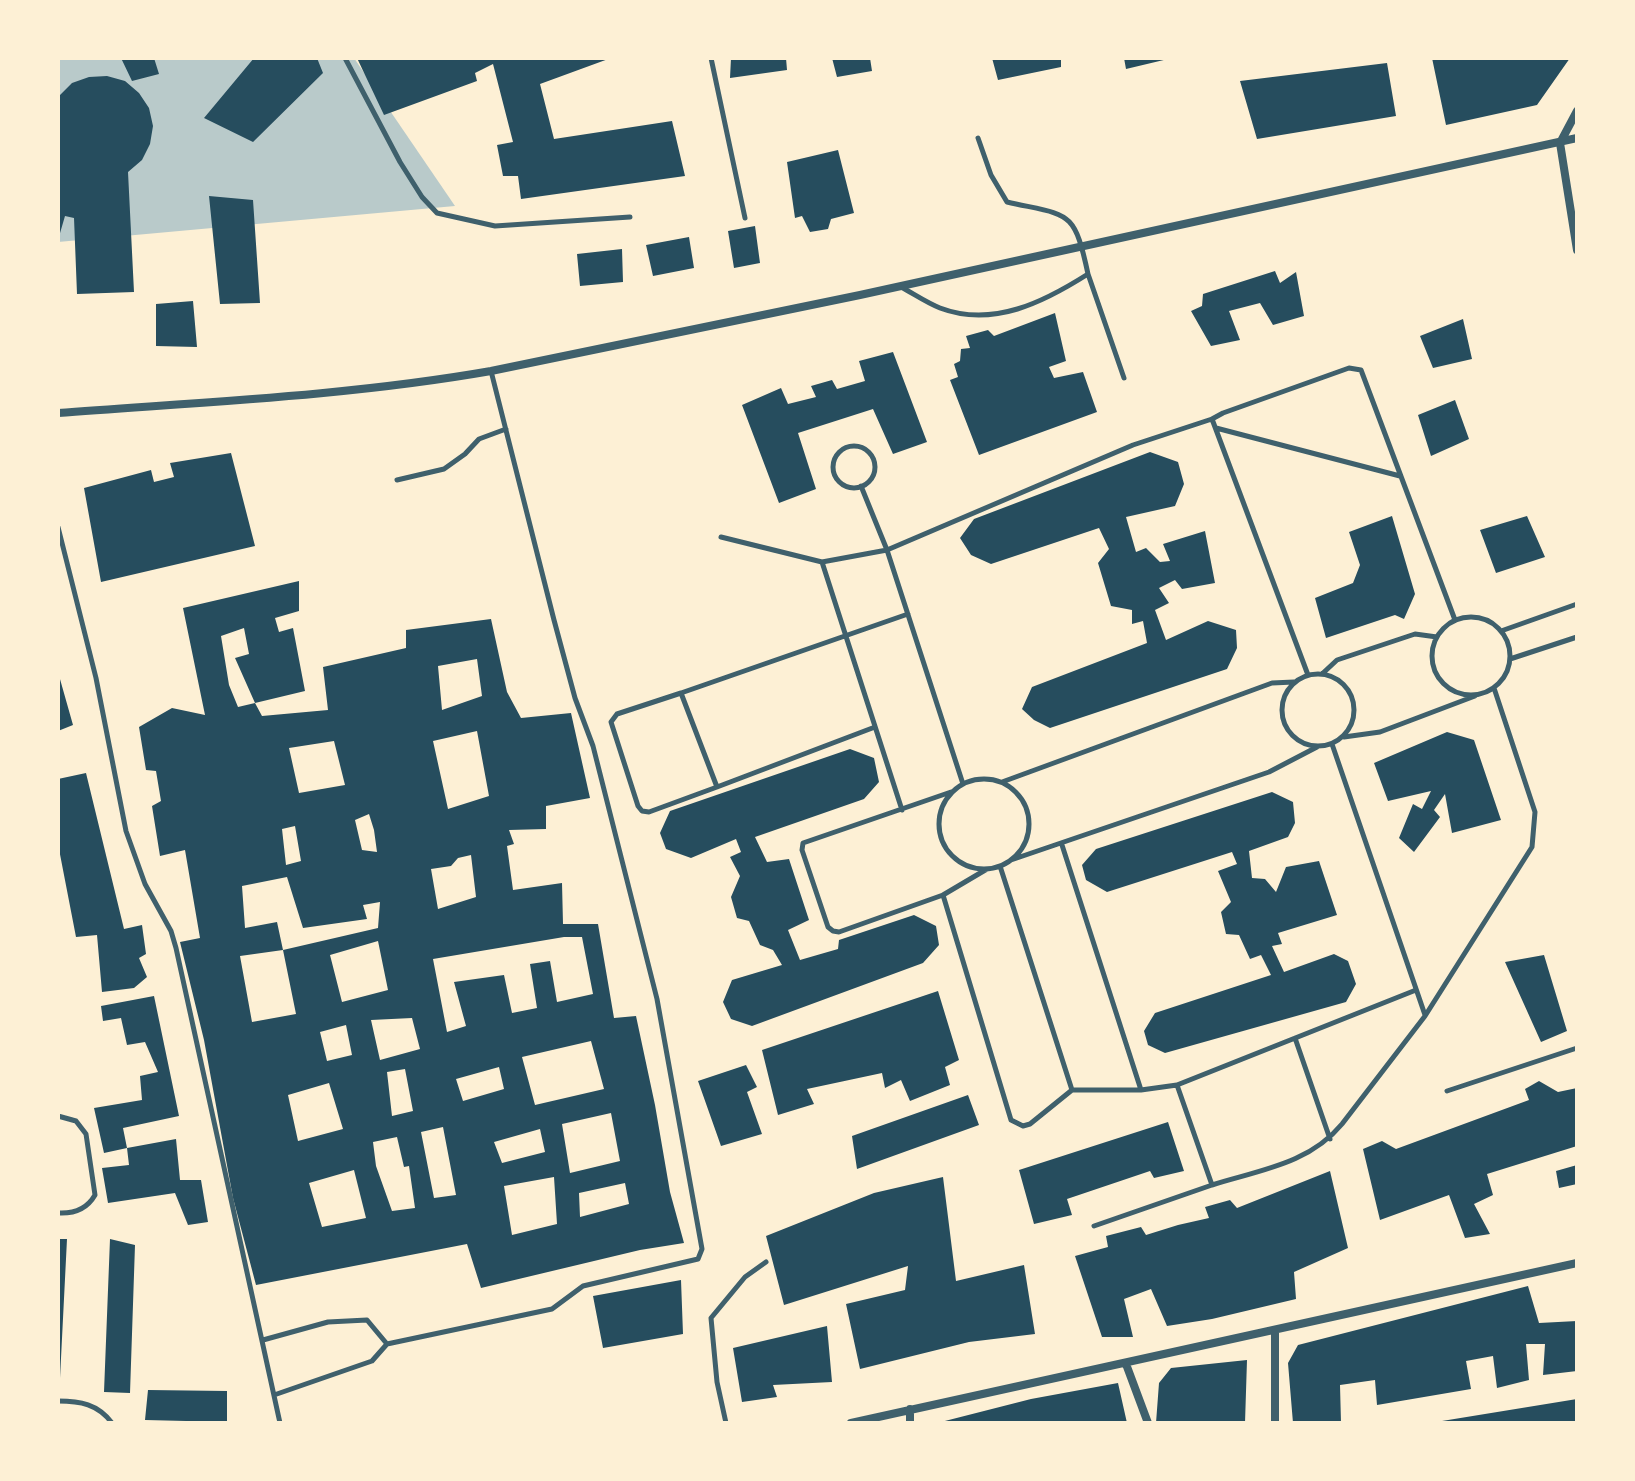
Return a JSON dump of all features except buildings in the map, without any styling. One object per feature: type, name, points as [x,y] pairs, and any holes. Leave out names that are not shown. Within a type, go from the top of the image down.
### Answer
[{"type":"street","points":[[1577,111],[1560,143],[1577,250]]},
{"type":"street","points":[[58,413],[297,394],[444,379],[491,371],[1082,247],[1577,138]]},
{"type":"street","points":[[851,1423],[1577,1263]]},
{"type":"street","points":[[1275,1331],[1275,1423]]},
{"type":"street","points":[[1126,1364],[1148,1423]]},
{"type":"street","points":[[910,1409],[910,1423]]},
{"type":"lane","points":[[345,58],[400,162],[422,197],[437,213],[495,226],[630,217]]},
{"type":"lane","points":[[711,58],[745,218]]},
{"type":"lane","points":[[978,138],[991,175],[1007,202],[1060,214],[1076,228],[1088,274],[1124,378]]},
{"type":"lane","points":[[900,286],[940,308],[974,316],[999,315],[1051,295],[1088,274]]},
{"type":"lane","points":[[721,537],[822,562],[887,550],[1133,445],[1349,368],[1357,368],[1361,370],[1455,620]]},
{"type":"lane","points":[[274,1395],[372,1361],[387,1344],[552,1309],[583,1286],[698,1259],[702,1249],[657,999],[593,746],[575,698],[491,371]]},
{"type":"lane","points":[[1212,419],[1308,675]]},
{"type":"lane","points":[[1215,428],[1401,476]]},
{"type":"lane","points":[[397,480],[444,469],[479,439],[506,429]]},
{"type":"lane","points":[[846,447],[862,447],[873,459],[873,475],[861,486],[845,486],[834,474],[834,458],[846,447]]},
{"type":"lane","points":[[861,486],[887,550],[963,784]]},
{"type":"lane","points":[[58,527],[96,678],[126,831],[145,884],[167,923],[176,948],[280,1423]]},
{"type":"lane","points":[[822,562],[902,810]]},
{"type":"lane","points":[[1501,631],[1577,604]]},
{"type":"lane","points":[[875,727],[649,812],[642,811],[638,806],[611,722],[617,714],[908,614]]},
{"type":"lane","points":[[1343,737],[1380,732],[1482,693],[1494,688],[1508,670],[1507,639],[1491,622],[1467,617],[1455,620],[1444,627],[1437,637],[1432,662],[1445,685],[1456,692],[1469,695],[1482,693]]},
{"type":"lane","points":[[1322,674],[1337,660],[1415,634],[1437,637]]},
{"type":"lane","points":[[1510,659],[1577,637]]},
{"type":"lane","points":[[951,792],[939,816],[939,830],[950,854],[974,868],[1000,866],[1269,772],[1317,747],[1332,744],[1343,737],[1352,725],[1355,712],[1353,698],[1346,686],[1335,677],[1322,674],[1308,675],[1294,682],[1272,683],[1002,782]]},
{"type":"lane","points":[[1294,682],[1285,693],[1281,707],[1283,722],[1290,735],[1303,744],[1317,747]]},
{"type":"lane","points":[[1094,1226],[1307,1156],[1330,1139],[1425,1016],[1526,860],[1535,831],[1535,812],[1494,688]]},
{"type":"lane","points":[[681,693],[717,787]]},
{"type":"lane","points":[[1332,744],[1425,1016]]},
{"type":"lane","points":[[987,869],[943,895],[839,932],[828,927],[802,850],[803,843],[983,779],[1002,782],[1022,799],[1029,825],[1021,850],[1011,860]]},
{"type":"lane","points":[[1062,845],[1141,1090]]},
{"type":"lane","points":[[1000,866],[1072,1090]]},
{"type":"lane","points":[[943,895],[1011,1120],[1023,1126],[1030,1124],[1072,1090],[1141,1090],[1177,1085],[1416,990]]},
{"type":"lane","points":[[1295,1038],[1330,1139]]},
{"type":"lane","points":[[1447,1091],[1577,1048]]},
{"type":"lane","points":[[1177,1085],[1212,1185]]},
{"type":"lane","points":[[58,1116],[76,1121],[86,1134],[95,1195],[88,1207],[58,1213]]},
{"type":"lane","points":[[726,1423],[717,1382],[711,1318],[745,1277],[766,1262]]},
{"type":"lane","points":[[263,1340],[328,1322],[367,1320],[387,1344]]},
{"type":"lane","points":[[58,1401],[80,1401],[104,1412],[112,1423]]},
{"type":"shaded area","points":[[58,58],[354,58],[455,206],[58,242]]}]
